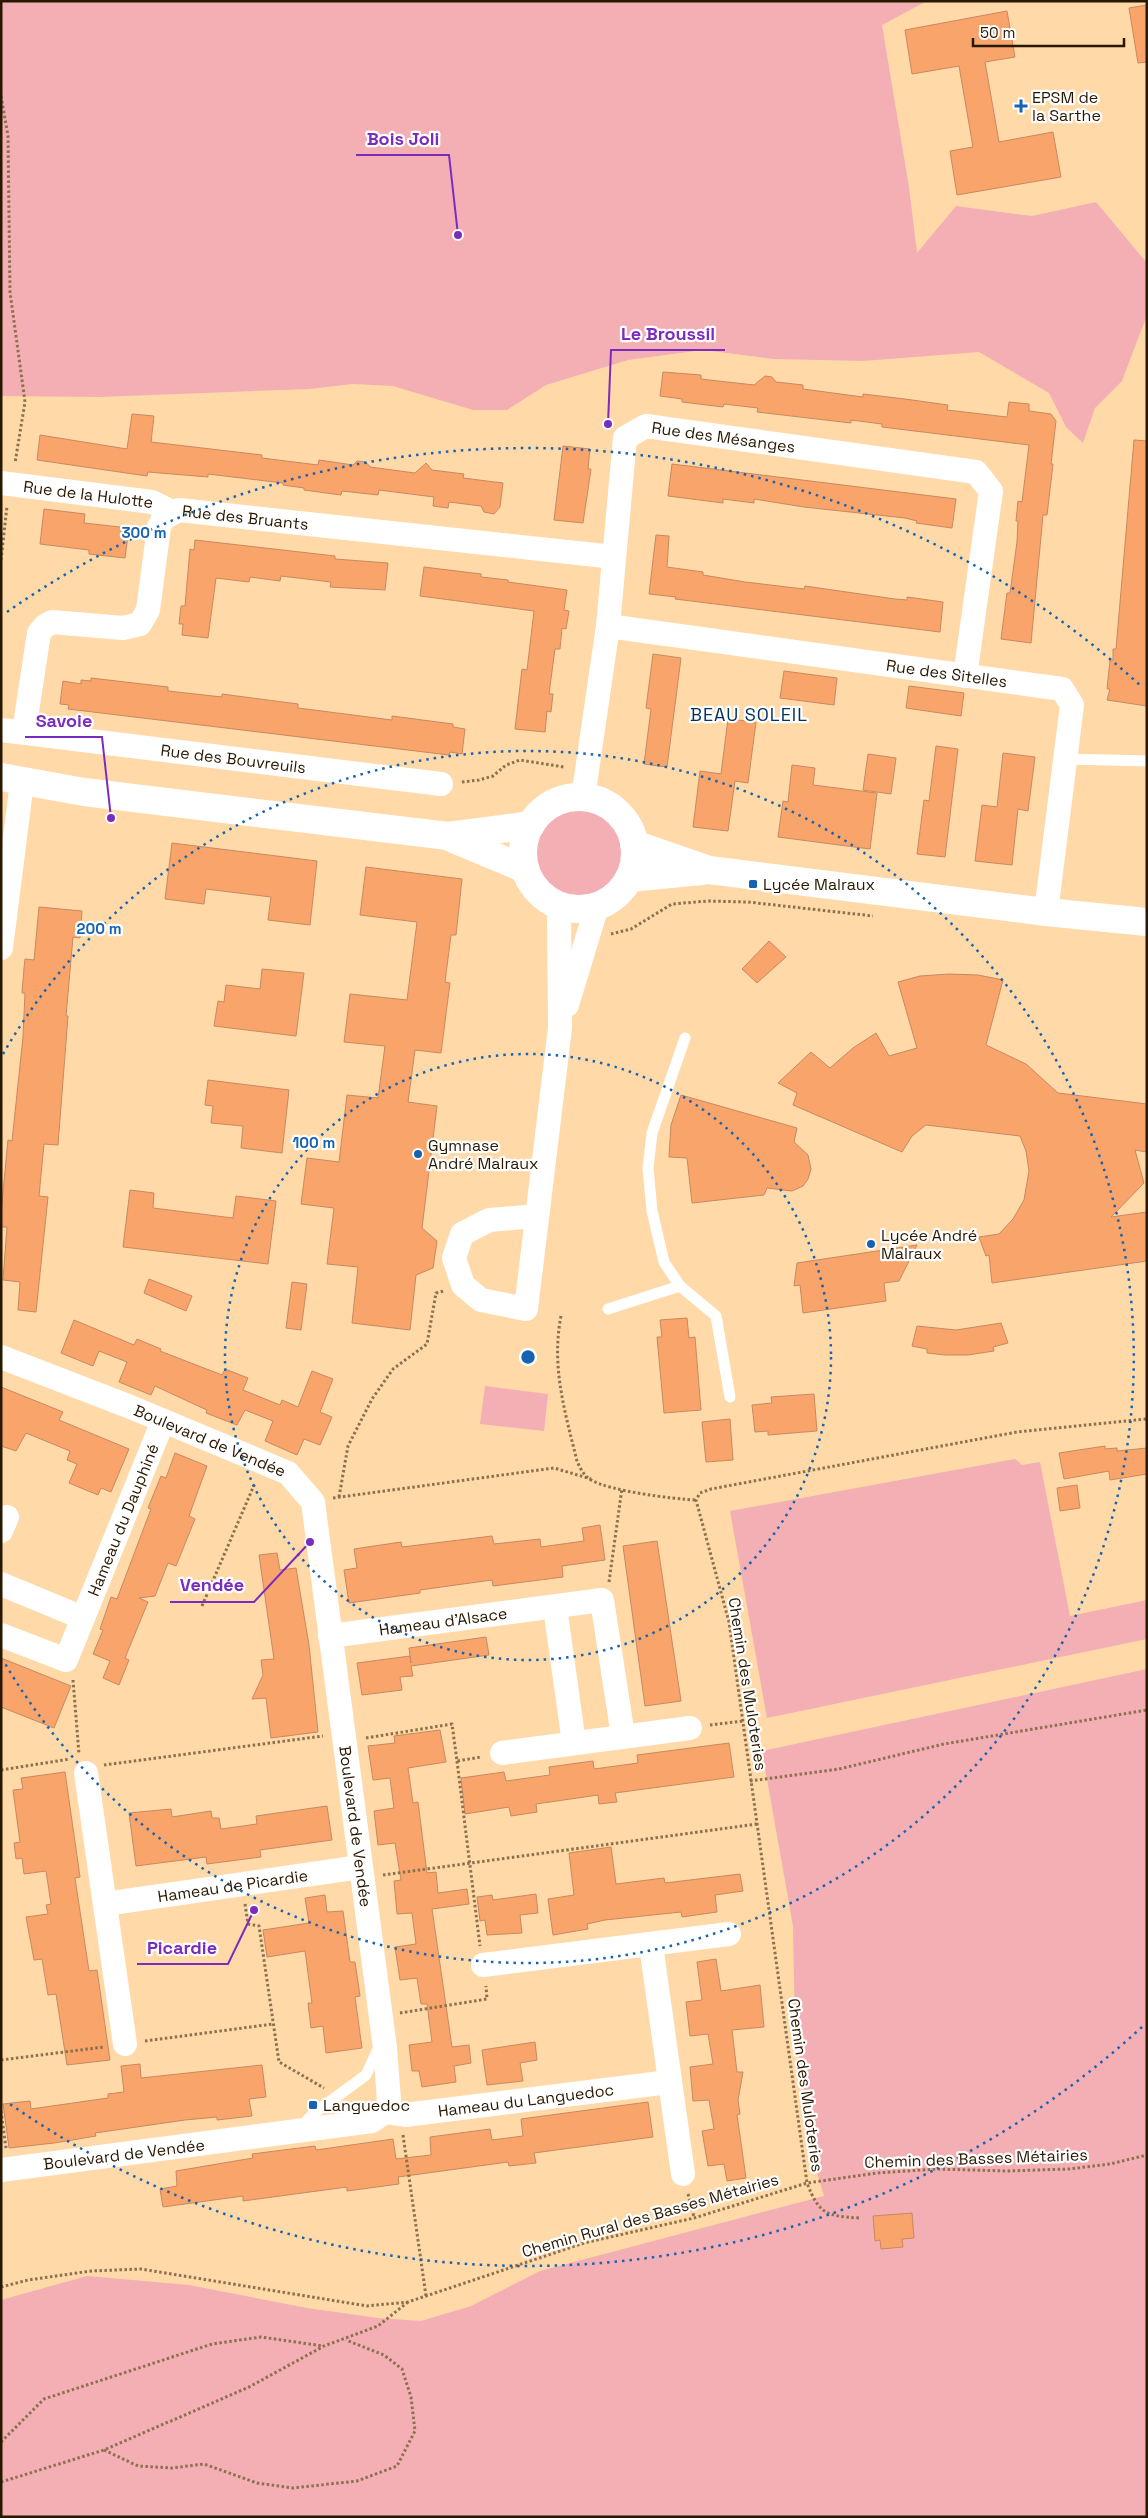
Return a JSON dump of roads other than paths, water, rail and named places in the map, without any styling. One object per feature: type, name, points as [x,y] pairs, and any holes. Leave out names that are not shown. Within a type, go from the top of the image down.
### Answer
[{"type":"street","name":"Rue des Mésanges","points":[[583,798],[608,626],[625,438],[646,426],[976,472],[991,492],[965,676]]},
{"type":"street","name":"Rue de la Hulotte","points":[[5,483],[152,502],[172,512]]},
{"type":"street","name":"Rue des Bruants","points":[[13,731],[39,633],[45,626],[52,622],[123,628],[140,624],[148,610],[159,527],[164,518],[172,512],[179,510],[203,511],[614,557]]},
{"type":"street","name":"Rue des Sitelles","points":[[608,626],[1062,689],[1072,705],[1046,912]]},
{"type":"street","name":"Rue des Bouvreuils","points":[[13,731],[441,784]]},
{"type":"street","points":[[1,948],[12,780],[323,822],[448,836],[531,825]]},
{"type":"street","points":[[568,798],[583,798],[598,801],[616,812],[630,830],[634,844],[634,858],[629,878],[619,893],[597,906],[583,909],[559,906],[536,889],[525,869],[524,846],[531,825],[543,810],[568,798]]},
{"type":"street","points":[[448,836],[525,869]]},
{"type":"street","points":[[634,844],[709,870],[1046,912],[1147,922]]},
{"type":"street","points":[[629,878],[709,870]]},
{"type":"street","points":[[537,1216],[489,1220],[462,1234],[454,1258],[464,1286],[481,1300],[526,1310],[560,1028],[559,906]]},
{"type":"street","points":[[560,1028],[597,906]]},
{"type":"street","name":"Boulevard de Vendée","points":[[5,1356],[288,1473],[313,1502],[382,2026],[389,2100],[385,2112],[372,2121],[5,2169]]},
{"type":"street","name":"Hameau du Dauphiné","points":[[1,1635],[66,1660],[163,1421]]},
{"type":"street","points":[[1,1584],[83,1618]]},
{"type":"street","name":"Hameau d'Alsace","points":[[330,1636],[602,1600],[623,1736]]},
{"type":"street","points":[[555,1607],[574,1743]]},
{"type":"street","points":[[502,1754],[690,1728]]},
{"type":"street","points":[[86,1773],[125,2044]]},
{"type":"street","name":"Hameau de Picardie","points":[[105,1904],[242,1884],[361,1872]]},
{"type":"street","points":[[483,1965],[729,1934]]},
{"type":"street","points":[[651,1945],[683,2174]]},
{"type":"street","name":"Hameau du Languedoc","points":[[385,2112],[405,2115],[669,2082]]},
{"type":"lane","points":[[1066,759],[1147,761]]},
{"type":"lane","points":[[685,1038],[659,1108],[652,1133],[648,1168],[652,1212],[658,1248],[664,1262],[680,1286],[716,1316],[730,1397]]},
{"type":"lane","points":[[608,1309],[680,1286]]},
{"type":"lane","points":[[298,2131],[313,2114],[366,2075],[382,2026]]},
{"type":"place","name":"EPSM de la Sarthe","points":[[1021,106]]},
{"type":"place","name":"Bois Joli","points":[[458,235]]},
{"type":"place","name":"Le Broussil","points":[[608,424]]},
{"type":"place","name":"Savoie","points":[[111,818]]},
{"type":"place","name":"Lycée Malraux","points":[[753,884]]},
{"type":"place","name":"Gymnase André Malraux","points":[[418,1154]]},
{"type":"place","name":"Lycée André Malraux","points":[[871,1244]]},
{"type":"place","name":"Vendée","points":[[310,1542]]},
{"type":"place","name":"Picardie","points":[[254,1910]]},
{"type":"place","name":"Languedoc","points":[[313,2105]]},
{"type":"district","name":"BEAU SOLEIL","points":[[749,715]]}]
